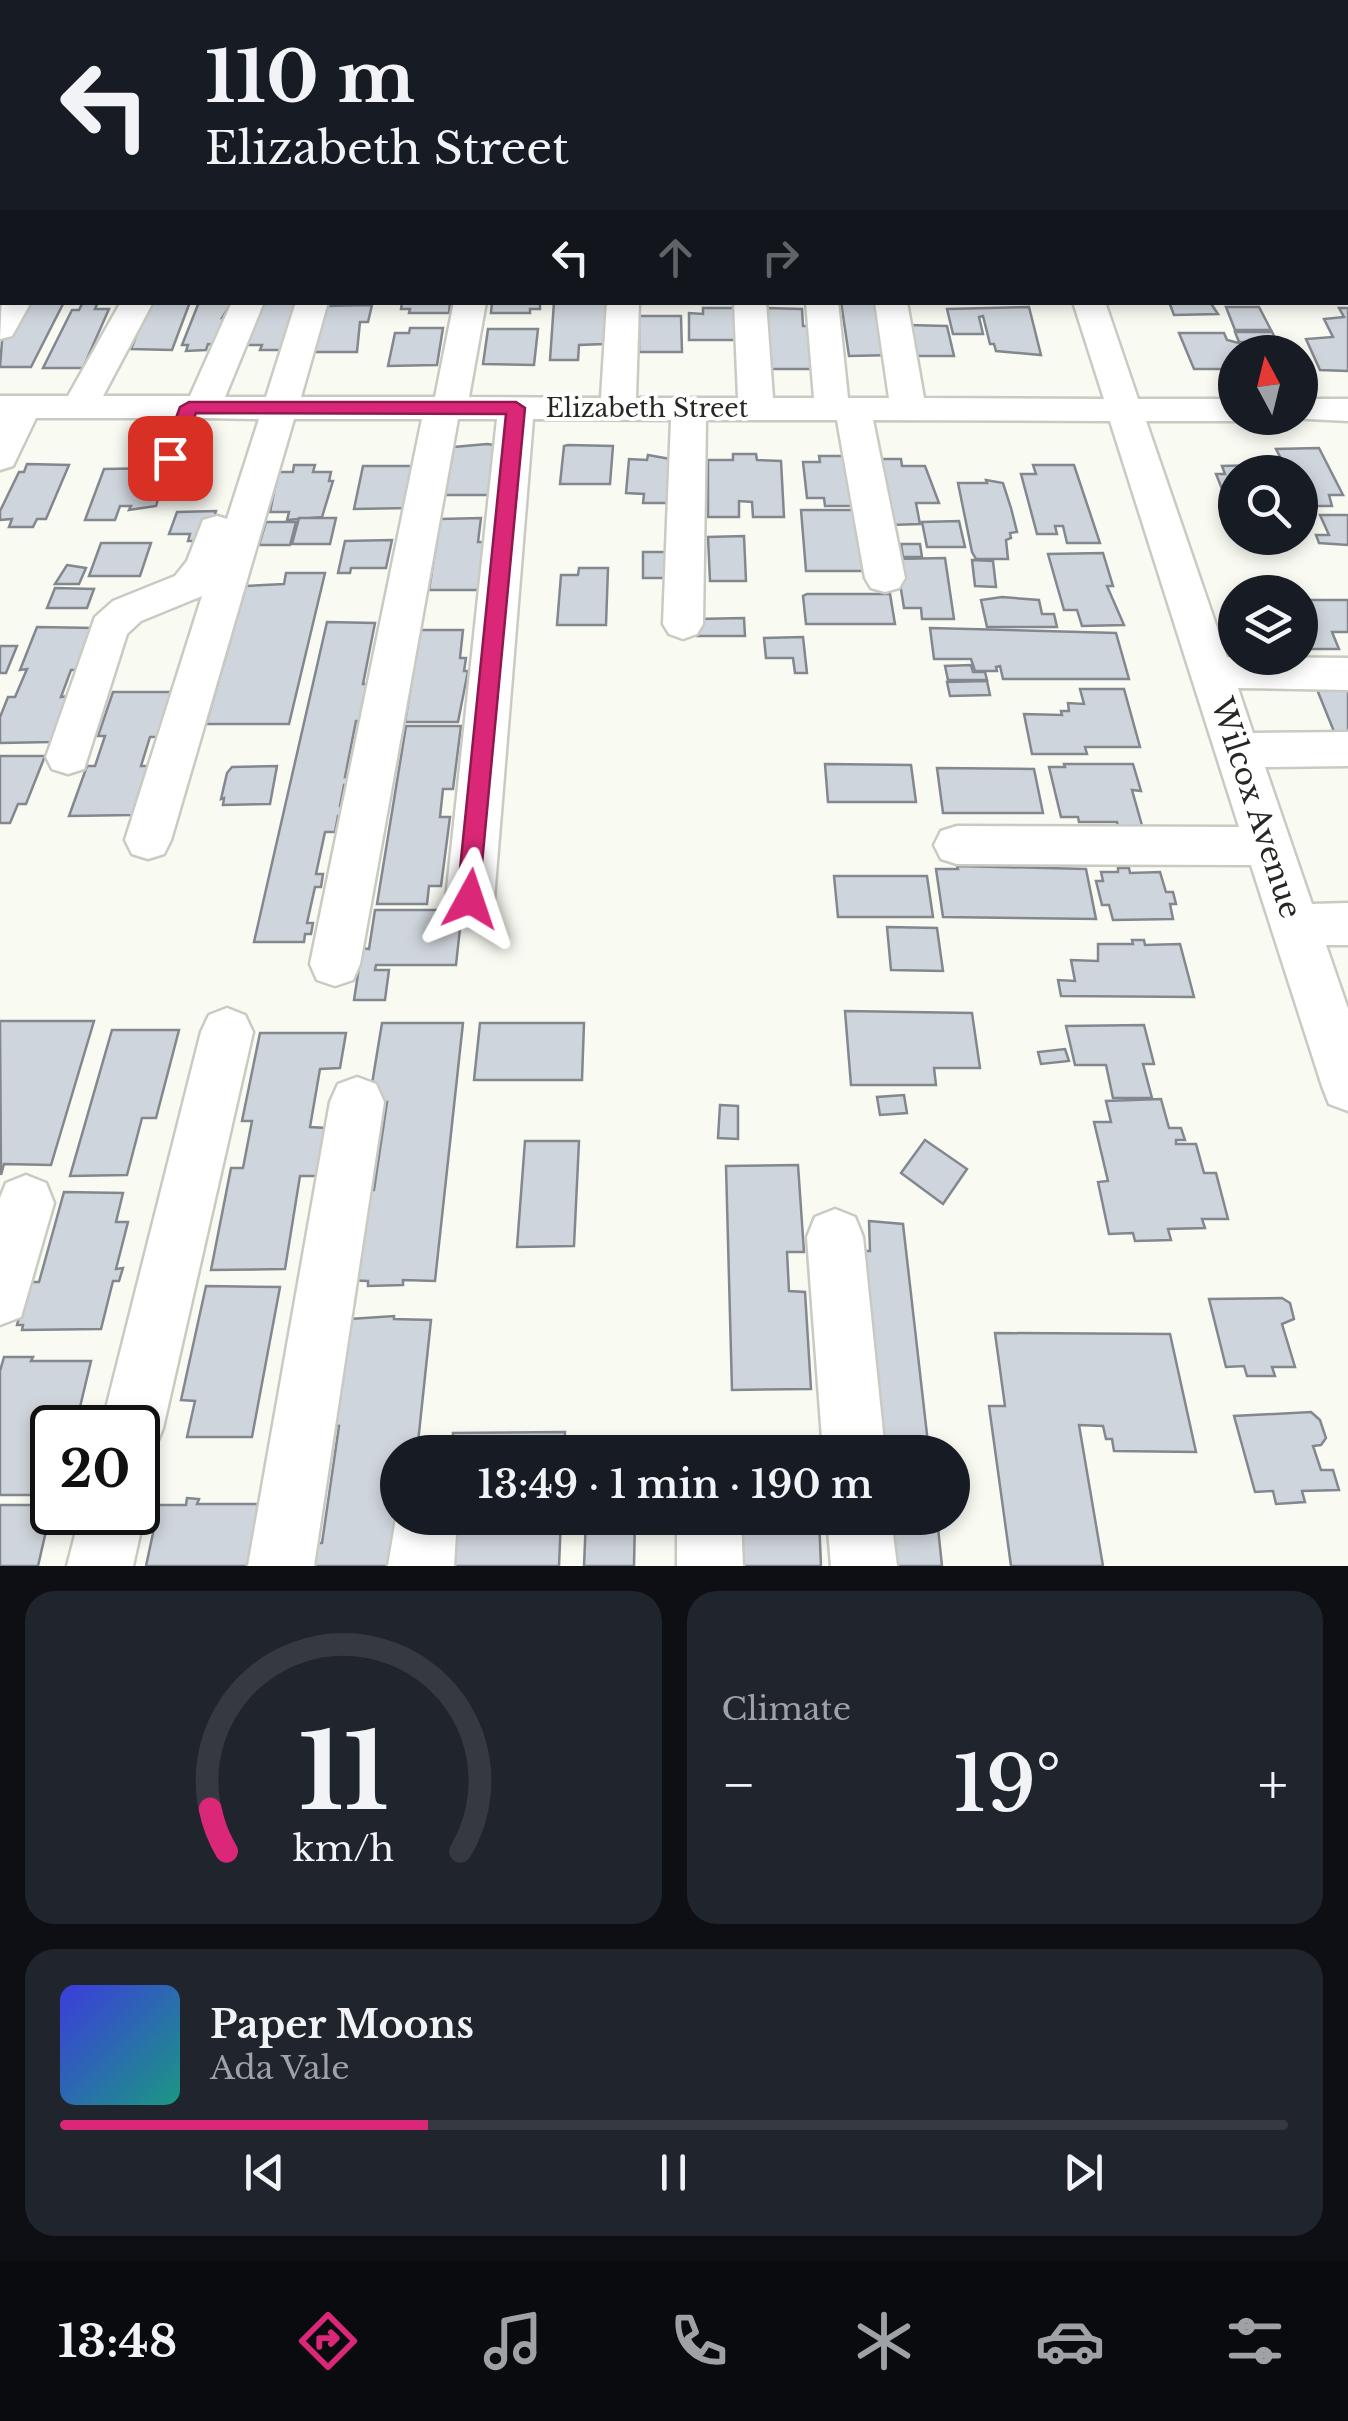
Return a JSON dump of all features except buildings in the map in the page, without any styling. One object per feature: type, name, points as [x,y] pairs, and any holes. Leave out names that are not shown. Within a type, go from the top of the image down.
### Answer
[{"type":"street","points":[[0,330],[13,305]]},
{"type":"street","points":[[80,407],[135,305]]},
{"type":"street","points":[[170,458],[247,305]]},
{"type":"street","points":[[68,757],[109,626],[128,611],[189,586],[206,566],[266,408],[311,305]]},
{"type":"street","points":[[335,964],[469,305]]},
{"type":"street","points":[[618,408],[623,305]]},
{"type":"street","points":[[750,305],[756,409]]},
{"type":"street","points":[[823,305],[842,409],[885,578]]},
{"type":"street","points":[[891,305],[908,409]]},
{"type":"street","name":"Wilcox Avenue","points":[[1090,305],[1348,1086]]},
{"type":"street","points":[[0,458],[12,407]]},
{"type":"street","name":"Elizabeth Street","points":[[12,407],[1218,410]]},
{"type":"street","points":[[148,840],[266,408]]},
{"type":"street","points":[[470,899],[516,408]]},
{"type":"street","points":[[683,624],[689,409]]},
{"type":"street","points":[[1318,410],[1348,410]]},
{"type":"street","points":[[1212,672],[1348,674]]},
{"type":"street","points":[[1237,750],[1348,750]]},
{"type":"street","points":[[957,845],[1269,846]]},
{"type":"street","points":[[1295,925],[1348,924]]},
{"type":"street","points":[[138,1405],[227,1032]]},
{"type":"street","points":[[282,1566],[357,1102]]},
{"type":"street","points":[[0,1296],[26,1203]]},
{"type":"street","points":[[835,1237],[852,1435]]},
{"type":"street","points":[[100,1566],[107,1535]]},
{"type":"street","points":[[421,1566],[424,1535]]},
{"type":"street","points":[[709,1535],[710,1566]]},
{"type":"street","points":[[861,1535],[864,1566]]},
{"type":"route","points":[[170,458],[189,407],[516,408],[470,899]]}]
